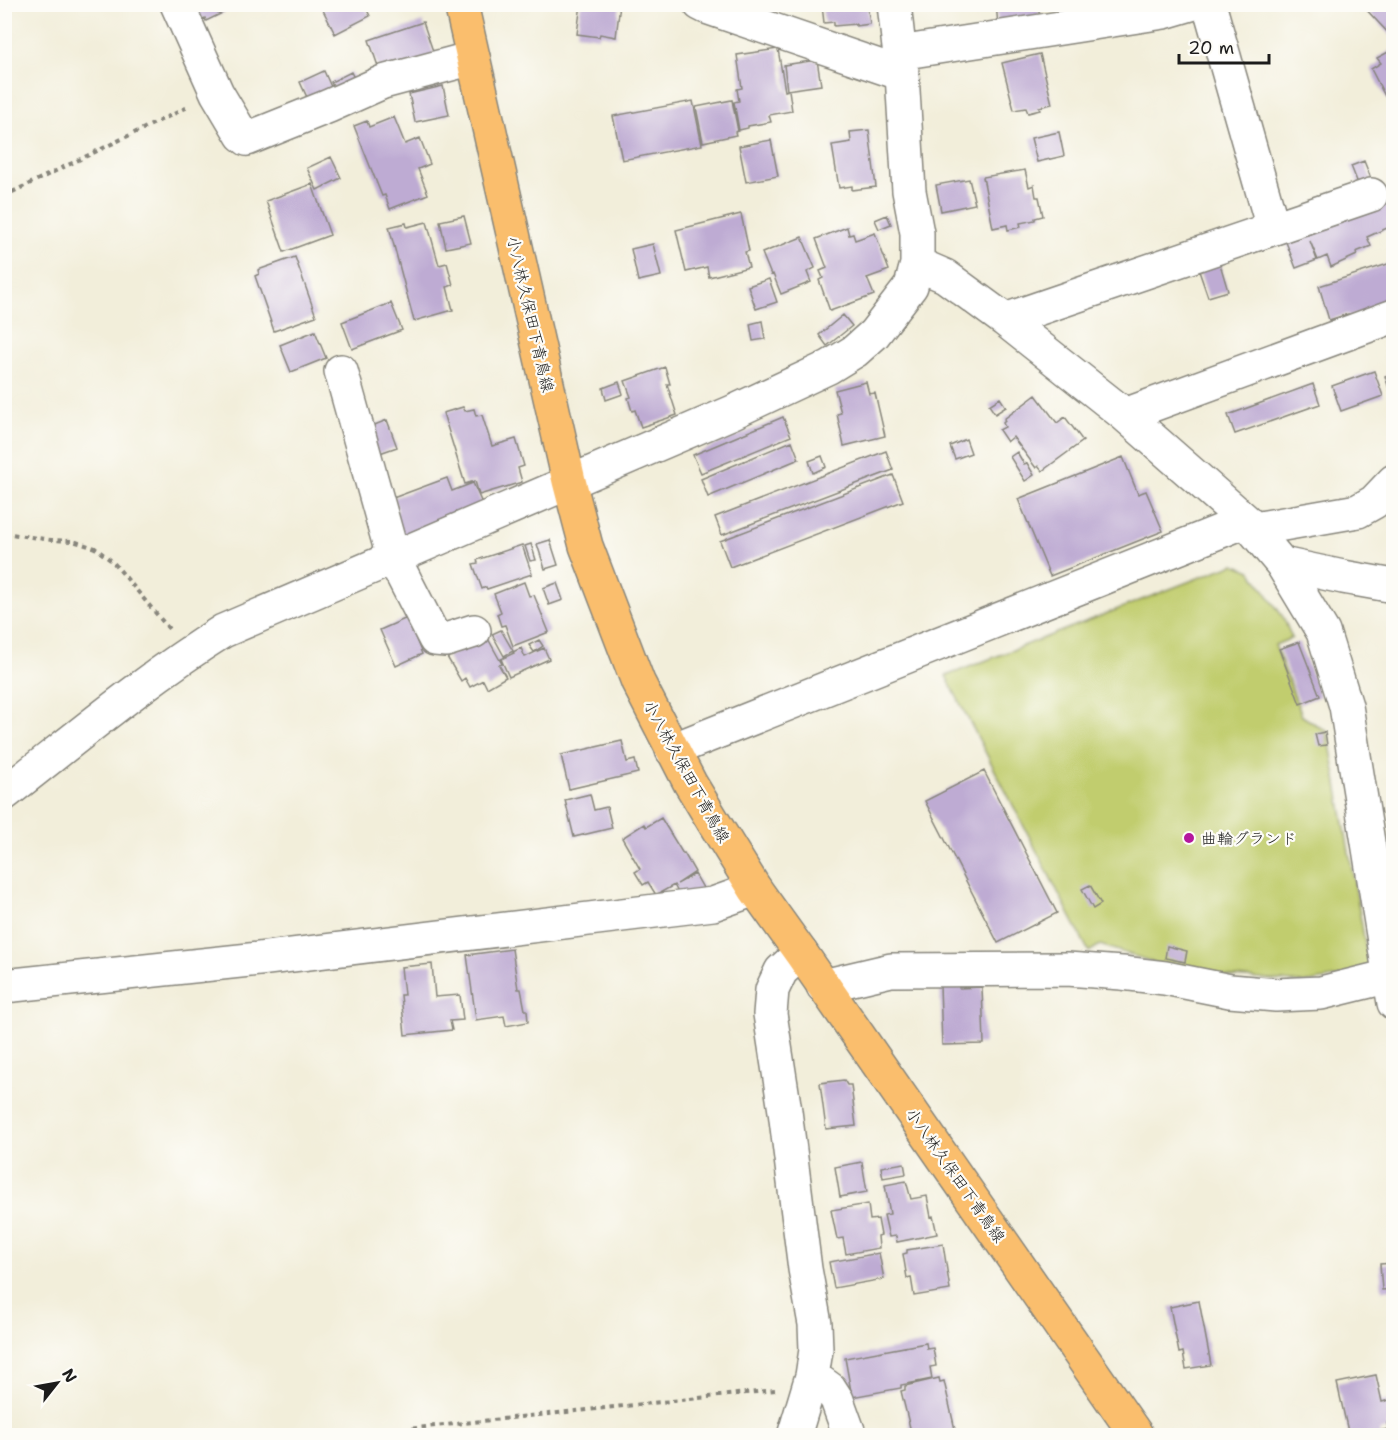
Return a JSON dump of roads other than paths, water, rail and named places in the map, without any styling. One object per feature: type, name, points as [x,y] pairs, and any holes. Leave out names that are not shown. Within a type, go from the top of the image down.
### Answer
[{"type":"main road","name":"小八林久保田下青鳥線","points":[[460,4],[585,546],[638,682],[690,783],[755,889],[1137,1436]]},
{"type":"street","points":[[177,4],[216,93],[242,135],[247,139],[383,82],[473,58]]},
{"type":"street","points":[[700,4],[717,11],[900,63],[1164,12],[1191,4]]},
{"type":"street","points":[[4,794],[111,710],[190,652],[223,631],[733,412],[829,368],[855,351],[874,334],[911,286],[917,264],[917,234],[909,191],[894,4]]},
{"type":"street","points":[[1209,4],[1273,228]]},
{"type":"street","points":[[1005,320],[1371,195]]},
{"type":"street","points":[[823,986],[891,970],[1067,969],[1154,976],[1230,991],[1276,995],[1321,993],[1392,985],[1384,880],[1346,706],[1323,632],[1282,564],[1250,525],[1125,415],[1005,320],[945,276],[917,264]]},
{"type":"street","points":[[1125,415],[1394,316]]},
{"type":"street","points":[[341,370],[393,557],[435,639],[446,640],[474,632]]},
{"type":"street","points":[[672,750],[1250,525],[1358,511],[1374,502],[1394,481]]},
{"type":"street","points":[[1282,564],[1343,578],[1394,586]]},
{"type":"street","points":[[4,986],[270,958],[702,906],[755,889]]},
{"type":"street","points":[[794,1436],[810,1381],[816,1350],[815,1324],[805,1269],[770,1014],[772,990],[781,971],[801,953]]},
{"type":"street","points":[[810,1381],[830,1389],[834,1394],[850,1436]]},
{"type":"place","name":"曲輪グランド","points":[[1189,838]]}]
